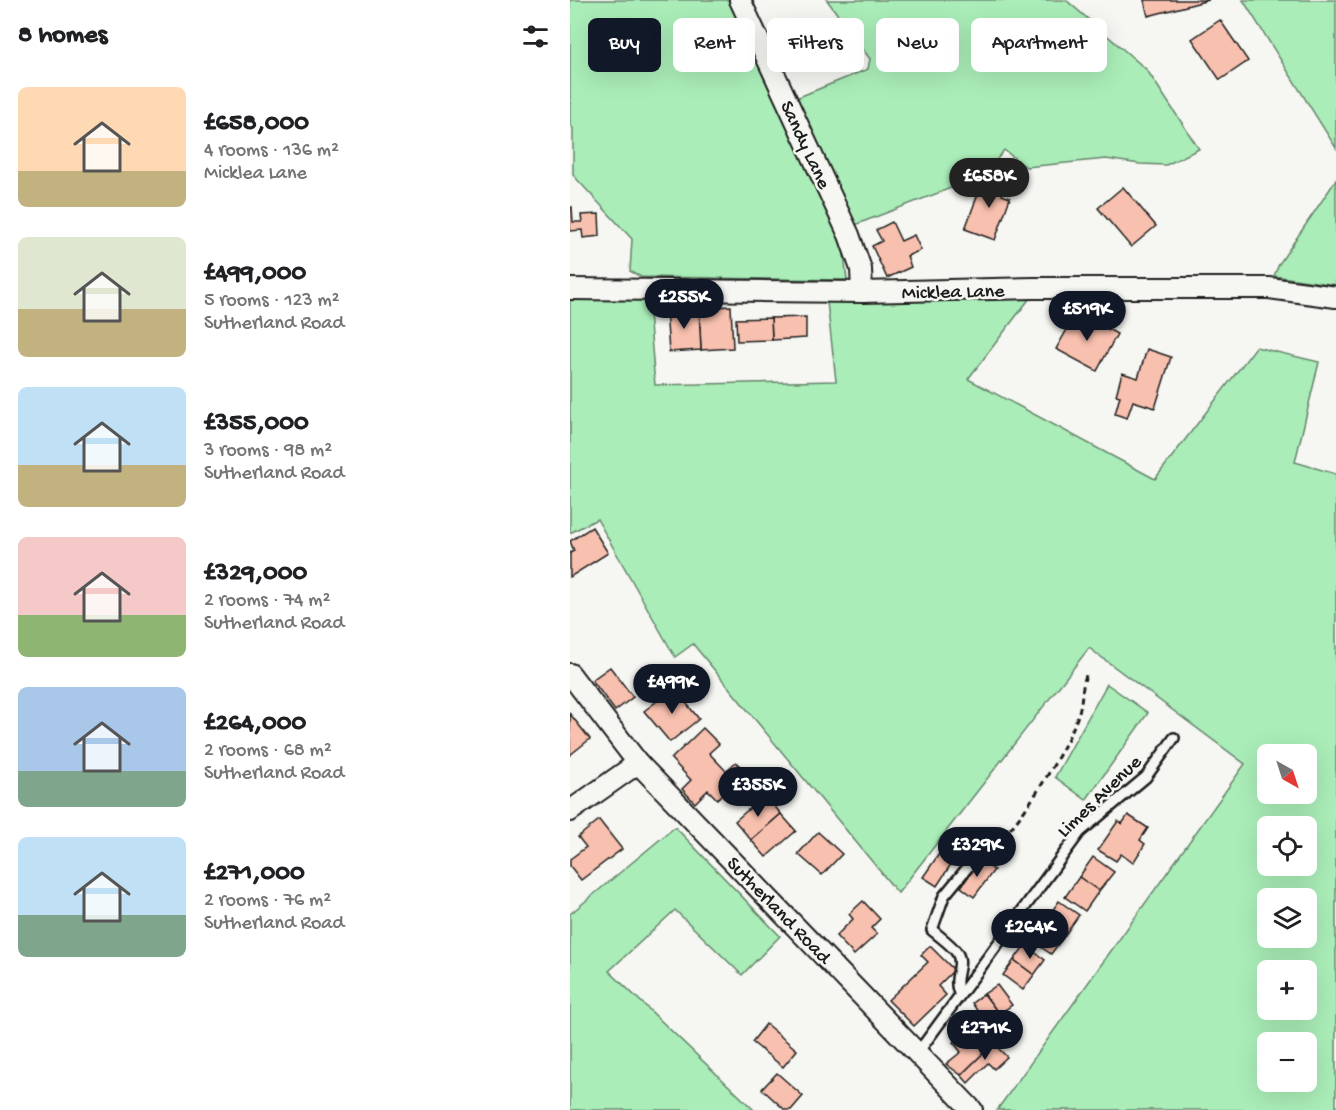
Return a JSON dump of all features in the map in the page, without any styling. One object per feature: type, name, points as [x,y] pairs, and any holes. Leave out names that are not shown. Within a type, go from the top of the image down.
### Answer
[{"type":"street","name":"Sandy Lane","points":[[740,0],[849,235],[861,268],[862,292]]},
{"type":"street","name":"Micklea Lane","points":[[570,289],[862,292],[1034,288],[1269,288],[1336,297]]},
{"type":"street","name":"Sutherland Road","points":[[570,674],[638,763],[919,1051],[972,1110]]},
{"type":"street","points":[[570,811],[638,763]]},
{"type":"lane","name":"Limes Avenue","points":[[919,1051],[1080,832],[1146,777],[1174,738]]},
{"type":"lane","points":[[960,994],[955,983],[960,961],[956,951],[932,930],[945,896],[972,862],[1001,837]]},
{"type":"path","points":[[1001,837],[1035,797],[1068,735],[1080,712],[1084,678],[1088,671]]},
{"type":"green space","points":[[570,0],[732,0],[741,18],[673,18],[673,72],[755,72],[755,49],[841,230],[847,280],[641,277],[630,271],[632,239],[573,175],[573,128],[570,125]]},
{"type":"green space","points":[[827,0],[1066,0],[1087,18],[971,18],[971,72],[1107,72],[1107,35],[1147,70],[1199,149],[1166,165],[1106,159],[1026,167],[1004,150],[985,175],[852,226],[794,99],[868,69],[870,59],[864,51],[864,18],[840,18]]},
{"type":"green space","points":[[1243,0],[1336,0],[1336,148]]},
{"type":"green space","points":[[1336,180],[1336,285],[1274,276],[1279,264]]},
{"type":"green space","points":[[1030,298],[968,379],[1155,479],[1256,347],[1319,362],[1295,462],[1336,474],[1336,1110],[997,1110],[1245,764],[1089,648],[898,893],[693,644],[675,657],[597,519],[570,533],[570,300],[648,300],[655,385],[836,381],[827,302]]},
{"type":"green space","points":[[1107,684],[1148,713],[1086,800],[1055,777]]},
{"type":"green space","points":[[675,827],[780,936],[742,975],[675,910],[609,971],[754,1110],[570,1110],[570,914]]},
{"type":"building","points":[[1144,0],[1209,0],[1148,16]]},
{"type":"building","points":[[1220,20],[1248,61],[1220,80],[1192,39]]},
{"type":"building","points":[[985,175],[1006,183],[1002,195],[1010,198],[995,240],[965,229]]},
{"type":"building","points":[[1123,187],[1156,226],[1131,247],[1098,208]]},
{"type":"building","points":[[572,207],[573,222],[582,222],[581,215],[599,214],[600,236],[583,238],[582,230],[570,231],[570,208]]},
{"type":"building","points":[[892,222],[901,241],[914,235],[921,250],[907,256],[911,267],[887,278],[872,246],[882,241],[876,230]]},
{"type":"building","points":[[731,306],[733,348],[701,350],[699,308]]},
{"type":"building","points":[[699,308],[701,350],[669,352],[666,310]]},
{"type":"building","points":[[1077,312],[1117,334],[1097,371],[1056,349]]},
{"type":"building","points":[[806,317],[806,338],[772,340],[771,318]]},
{"type":"building","points":[[771,318],[772,340],[737,341],[736,319]]},
{"type":"building","points":[[1147,349],[1171,357],[1155,408],[1133,401],[1127,418],[1115,414],[1120,396],[1116,395],[1122,373],[1138,378]]},
{"type":"building","points":[[592,527],[608,553],[570,577],[570,553],[574,551],[570,541]]},
{"type":"building","points":[[610,667],[633,697],[615,711],[592,680]]},
{"type":"building","points":[[674,688],[699,719],[670,742],[644,711]]},
{"type":"building","points":[[570,714],[590,739],[570,755]]},
{"type":"building","points":[[703,728],[719,744],[709,753],[726,771],[736,762],[746,772],[717,799],[708,790],[695,803],[682,789],[691,780],[671,759]]},
{"type":"building","points":[[765,795],[781,814],[751,840],[735,821]]},
{"type":"building","points":[[781,814],[796,831],[766,857],[751,840]]},
{"type":"building","points":[[1128,815],[1148,828],[1140,840],[1145,844],[1133,863],[1121,854],[1116,861],[1098,850],[1118,821],[1122,824]]},
{"type":"building","points":[[599,820],[622,849],[581,880],[570,866],[570,859],[586,847],[578,837]]},
{"type":"building","points":[[818,832],[842,854],[822,875],[798,854]]},
{"type":"building","points":[[950,838],[972,853],[962,867],[953,861],[937,886],[923,877]]},
{"type":"building","points":[[1093,857],[1114,872],[1099,891],[1079,877]]},
{"type":"building","points":[[980,860],[994,870],[974,897],[961,887]]},
{"type":"building","points":[[1079,877],[1099,891],[1085,911],[1065,897]]},
{"type":"building","points":[[863,901],[880,919],[871,928],[877,934],[854,955],[836,936],[853,919],[849,914]]},
{"type":"building","points":[[1059,901],[1079,915],[1065,935],[1045,921]]},
{"type":"building","points":[[1045,921],[1065,935],[1051,954],[1031,940]]},
{"type":"building","points":[[1025,945],[1045,960],[1034,975],[1014,960]]},
{"type":"building","points":[[930,946],[954,970],[938,986],[946,995],[914,1026],[888,1000],[928,962],[921,955]]},
{"type":"building","points":[[1014,960],[1034,975],[1023,990],[1003,975]]},
{"type":"building","points":[[997,985],[1012,1005],[999,1014],[984,994]]},
{"type":"building","points":[[984,994],[999,1014],[986,1024],[972,1003]]},
{"type":"building","points":[[766,1024],[797,1050],[783,1067],[752,1042]]},
{"type":"building","points":[[972,1026],[980,1035],[996,1035],[999,1038],[961,1075],[946,1064],[961,1052],[953,1042]]},
{"type":"building","points":[[999,1038],[999,1049],[1007,1057],[994,1069],[988,1063],[968,1083],[961,1075]]},
{"type":"building","points":[[777,1073],[803,1096],[791,1110],[785,1110],[762,1089]]}]
